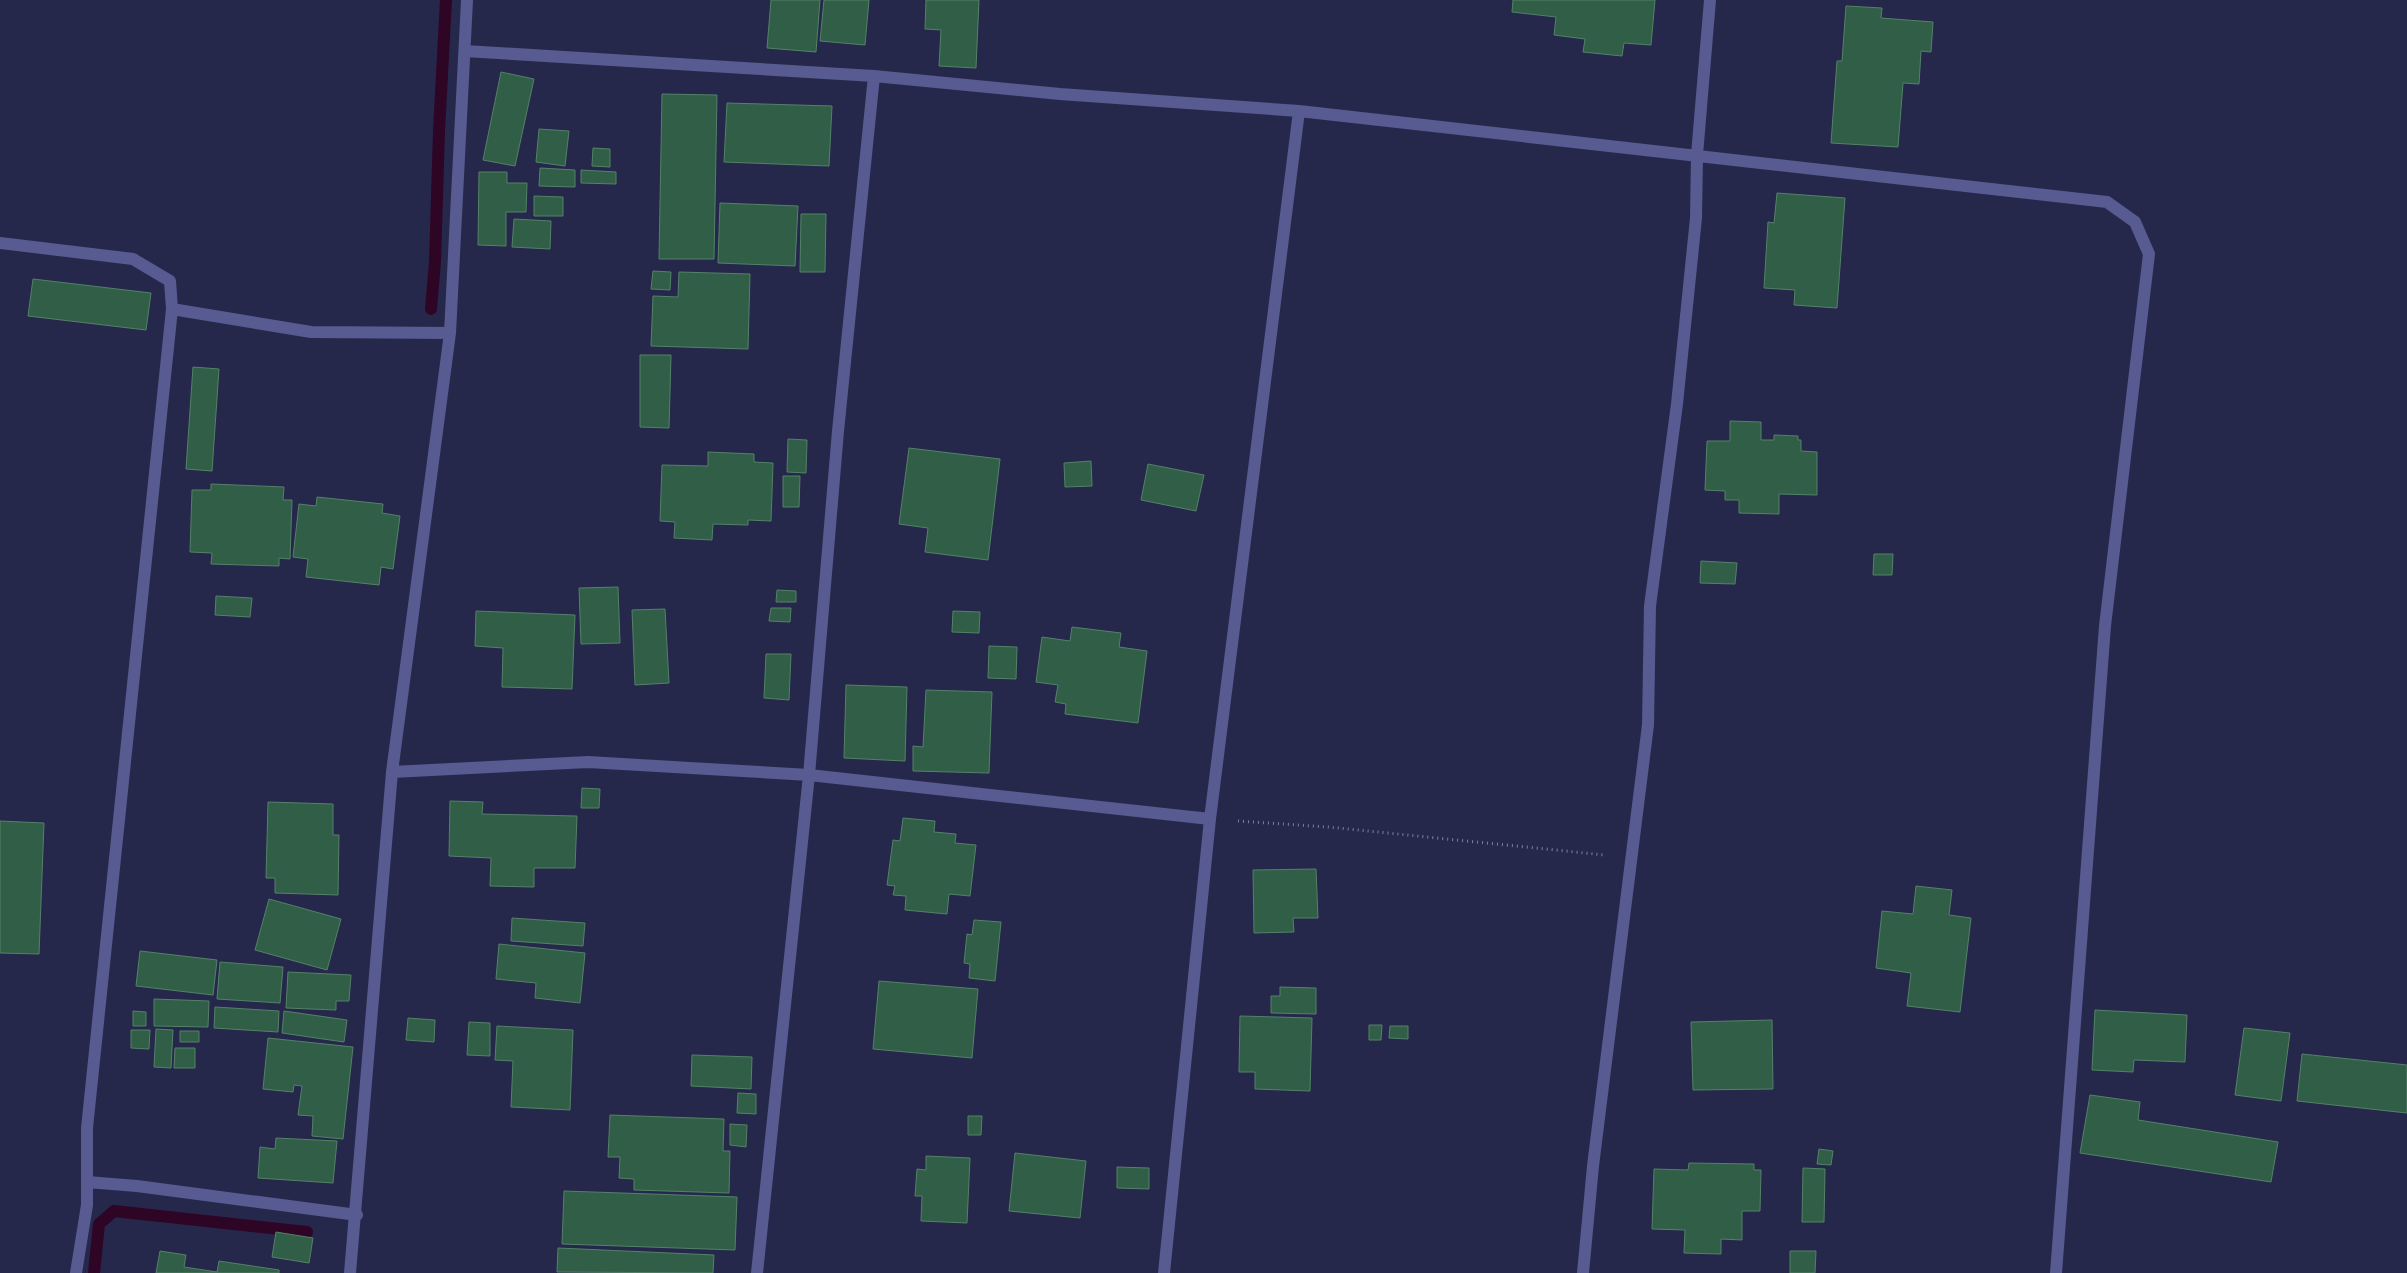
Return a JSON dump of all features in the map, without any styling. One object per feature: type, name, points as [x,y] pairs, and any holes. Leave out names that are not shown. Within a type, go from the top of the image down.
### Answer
[{"type":"street","points":[[350,1273],[392,772],[450,333],[467,0]]},
{"type":"street","points":[[1583,1273],[1593,1166],[1648,725],[1650,606],[1677,404],[1696,218],[1697,155],[1710,0]]},
{"type":"street","points":[[465,51],[874,76],[1060,94],[1299,111],[2107,202],[2135,222],[2149,254],[2105,626],[2056,1273]]},
{"type":"street","points":[[757,1273],[809,775],[838,431],[874,76]]},
{"type":"street","points":[[1164,1273],[1210,819],[1299,111]]},
{"type":"street","points":[[0,243],[132,259],[170,281],[172,309],[87,1128],[87,1205],[76,1273]]},
{"type":"street","points":[[172,309],[312,332],[450,333]]},
{"type":"street","points":[[392,772],[588,762],[809,775],[1210,819]]},
{"type":"street","points":[[87,1182],[137,1186],[356,1215]]},
{"type":"path","points":[[1210,819],[1328,827],[1633,857]]},
{"type":"building","points":[[771,0],[820,0],[816,52],[767,48]]},
{"type":"building","points":[[824,0],[869,0],[865,45],[820,41]]},
{"type":"building","points":[[926,0],[979,0],[976,68],[939,66],[941,30],[925,29]]},
{"type":"building","points":[[1513,0],[1655,0],[1651,45],[1624,43],[1622,56],[1583,52],[1585,39],[1554,35],[1556,17],[1512,12]]},
{"type":"building","points":[[1846,6],[1882,8],[1881,18],[1933,22],[1931,52],[1921,51],[1919,84],[1903,83],[1898,147],[1831,143],[1837,61],[1842,61]]},
{"type":"building","points":[[501,72],[534,79],[515,166],[483,160]]},
{"type":"building","points":[[662,94],[717,95],[714,259],[659,259]]},
{"type":"building","points":[[727,103],[832,106],[829,166],[724,162]]},
{"type":"building","points":[[539,129],[569,131],[565,166],[536,162]]},
{"type":"building","points":[[593,148],[610,149],[610,167],[592,166]]},
{"type":"building","points":[[540,168],[575,170],[575,187],[539,186]]},
{"type":"building","points":[[581,170],[616,172],[616,184],[581,183]]},
{"type":"building","points":[[479,172],[507,172],[507,183],[527,183],[526,212],[506,212],[506,246],[478,245]]},
{"type":"building","points":[[1777,193],[1845,198],[1837,308],[1794,305],[1795,290],[1764,288],[1768,222],[1774,223]]},
{"type":"building","points":[[534,196],[563,197],[563,216],[534,216]]},
{"type":"building","points":[[720,203],[798,206],[795,266],[718,263]]},
{"type":"building","points":[[801,214],[826,214],[825,272],[800,272]]},
{"type":"building","points":[[514,219],[551,221],[550,249],[512,247]]},
{"type":"building","points":[[653,271],[671,272],[670,290],[651,289]]},
{"type":"building","points":[[679,272],[750,274],[748,349],[651,346],[653,296],[678,297]]},
{"type":"building","points":[[33,279],[151,293],[146,330],[28,316]]},
{"type":"building","points":[[640,355],[671,355],[669,428],[640,427]]},
{"type":"building","points":[[193,367],[219,369],[212,471],[186,469]]},
{"type":"building","points":[[1730,421],[1761,422],[1761,440],[1774,440],[1774,435],[1798,436],[1798,440],[1801,440],[1801,451],[1817,452],[1817,495],[1779,494],[1779,514],[1739,513],[1739,500],[1725,500],[1725,491],[1705,490],[1707,441],[1730,441]]},
{"type":"building","points":[[788,439],[807,440],[806,473],[787,472]]},
{"type":"building","points":[[909,448],[1000,459],[988,560],[925,552],[928,528],[899,524]]},
{"type":"building","points":[[708,452],[754,454],[754,462],[773,463],[771,521],[748,520],[748,525],[713,524],[712,540],[674,538],[675,522],[660,521],[662,465],[708,466]]},
{"type":"building","points":[[1091,461],[1092,486],[1065,487],[1064,463]]},
{"type":"building","points":[[1148,464],[1204,475],[1196,511],[1141,500]]},
{"type":"building","points":[[783,476],[800,476],[799,507],[783,507]]},
{"type":"building","points":[[211,484],[284,487],[283,500],[292,500],[290,559],[279,558],[279,566],[211,564],[212,553],[190,552],[192,490],[211,490]]},
{"type":"building","points":[[317,497],[383,504],[382,513],[400,516],[393,569],[381,567],[379,585],[306,577],[308,559],[293,557],[299,504],[316,506]]},
{"type":"building","points":[[1874,554],[1893,554],[1892,575],[1873,575]]},
{"type":"building","points":[[1701,561],[1737,563],[1735,584],[1700,583]]},
{"type":"building","points":[[618,587],[620,643],[581,644],[579,588]]},
{"type":"building","points":[[777,590],[796,591],[796,602],[776,602]]},
{"type":"building","points":[[216,596],[252,598],[250,617],[215,615]]},
{"type":"building","points":[[771,608],[791,608],[790,622],[769,621]]},
{"type":"building","points":[[665,609],[669,683],[635,685],[632,610]]},
{"type":"building","points":[[476,611],[575,615],[572,689],[502,687],[503,648],[475,646]]},
{"type":"building","points":[[953,611],[980,612],[979,633],[952,632]]},
{"type":"building","points":[[1072,627],[1121,633],[1119,647],[1147,651],[1138,723],[1065,714],[1066,704],[1055,702],[1058,685],[1036,682],[1042,637],[1070,641]]},
{"type":"building","points":[[989,646],[1017,647],[1016,679],[988,678]]},
{"type":"building","points":[[766,654],[791,654],[789,700],[764,698]]},
{"type":"building","points":[[846,685],[907,687],[905,761],[844,758]]},
{"type":"building","points":[[926,690],[992,692],[989,773],[913,771],[913,746],[923,747]]},
{"type":"building","points":[[582,788],[600,789],[599,808],[581,808]]},
{"type":"building","points":[[450,801],[483,802],[482,814],[577,816],[575,868],[534,868],[534,887],[490,886],[491,858],[449,856]]},
{"type":"building","points":[[268,802],[333,804],[333,835],[339,835],[338,895],[275,893],[275,878],[266,878]]},
{"type":"building","points":[[903,818],[935,821],[934,832],[956,834],[955,843],[976,845],[970,896],[949,894],[947,914],[905,910],[906,896],[893,895],[895,886],[887,885],[893,840],[900,841]]},
{"type":"building","points":[[0,821],[44,823],[39,954],[0,953]]},
{"type":"building","points":[[1316,869],[1318,918],[1293,918],[1294,932],[1254,933],[1253,870]]},
{"type":"building","points":[[1916,886],[1952,890],[1949,915],[1971,918],[1960,1012],[1907,1006],[1911,973],[1876,968],[1882,911],[1913,914]]},
{"type":"building","points":[[269,899],[341,919],[327,970],[255,950]]},
{"type":"building","points":[[512,918],[585,923],[583,946],[511,941]]},
{"type":"building","points":[[974,920],[1001,922],[995,981],[969,978],[970,964],[964,963],[967,934],[972,935]]},
{"type":"building","points":[[499,944],[585,953],[580,1003],[535,998],[536,983],[496,979]]},
{"type":"building","points":[[140,951],[217,960],[213,995],[136,986]]},
{"type":"building","points":[[220,962],[283,967],[280,1003],[217,999]]},
{"type":"building","points":[[288,972],[351,975],[349,1001],[336,1001],[336,1010],[286,1008]]},
{"type":"building","points":[[879,981],[978,989],[972,1058],[873,1049]]},
{"type":"building","points":[[1280,987],[1316,988],[1316,1014],[1271,1013],[1271,996],[1280,996]]},
{"type":"building","points":[[154,999],[209,1001],[208,1027],[154,1026]]},
{"type":"building","points":[[215,1007],[279,1011],[278,1032],[214,1028]]},
{"type":"building","points":[[2095,1010],[2187,1015],[2185,1062],[2134,1060],[2133,1072],[2092,1070]]},
{"type":"building","points":[[133,1011],[146,1012],[146,1026],[133,1026]]},
{"type":"building","points":[[284,1011],[347,1020],[344,1042],[282,1033]]},
{"type":"building","points":[[1240,1016],[1312,1018],[1310,1091],[1255,1089],[1255,1072],[1239,1072]]},
{"type":"building","points":[[408,1018],[435,1020],[434,1042],[406,1040]]},
{"type":"building","points":[[1772,1020],[1773,1089],[1693,1090],[1691,1022]]},
{"type":"building","points":[[469,1022],[490,1023],[490,1056],[467,1055]]},
{"type":"building","points":[[1369,1025],[1382,1025],[1381,1040],[1369,1040]]},
{"type":"building","points":[[497,1026],[573,1030],[570,1110],[511,1107],[513,1061],[495,1060]]},
{"type":"building","points":[[1390,1026],[1408,1026],[1408,1039],[1389,1038]]},
{"type":"building","points":[[2244,1028],[2290,1033],[2281,1101],[2235,1095]]},
{"type":"building","points":[[156,1029],[173,1030],[171,1068],[154,1067]]},
{"type":"building","points":[[131,1030],[150,1030],[149,1049],[131,1048]]},
{"type":"building","points":[[180,1031],[199,1031],[199,1042],[180,1042]]},
{"type":"building","points":[[268,1038],[353,1047],[343,1139],[312,1136],[313,1116],[298,1115],[302,1086],[294,1085],[293,1092],[263,1089]]},
{"type":"building","points":[[175,1048],[195,1048],[195,1068],[174,1068]]},
{"type":"building","points":[[2302,1054],[2407,1065],[2407,1113],[2297,1101]]},
{"type":"building","points":[[692,1055],[752,1057],[751,1089],[691,1086]]},
{"type":"building","points":[[738,1093],[756,1094],[756,1114],[737,1113]]},
{"type":"building","points":[[2090,1095],[2140,1102],[2138,1120],[2278,1142],[2271,1182],[2080,1153]]},
{"type":"building","points":[[610,1115],[724,1119],[723,1151],[730,1151],[729,1193],[634,1190],[634,1179],[619,1178],[620,1157],[608,1157]]},
{"type":"building","points":[[968,1116],[982,1116],[981,1135],[968,1135]]},
{"type":"building","points":[[730,1124],[747,1125],[746,1147],[730,1145]]},
{"type":"building","points":[[276,1138],[337,1141],[333,1183],[258,1178],[260,1147],[275,1149]]},
{"type":"building","points":[[1819,1149],[1833,1151],[1831,1165],[1817,1164]]},
{"type":"building","points":[[1015,1153],[1086,1161],[1080,1218],[1009,1211]]},
{"type":"building","points":[[926,1156],[970,1158],[967,1223],[921,1221],[922,1196],[915,1196],[917,1169],[926,1170]]},
{"type":"building","points":[[1689,1163],[1754,1164],[1754,1170],[1761,1170],[1760,1211],[1742,1211],[1742,1240],[1721,1239],[1721,1254],[1684,1253],[1685,1230],[1652,1229],[1654,1169],[1688,1170]]},
{"type":"building","points":[[1117,1167],[1149,1168],[1149,1189],[1117,1188]]},
{"type":"building","points":[[1803,1168],[1825,1169],[1824,1222],[1802,1222]]},
{"type":"building","points":[[564,1191],[737,1197],[735,1250],[562,1244]]},
{"type":"building","points":[[276,1232],[313,1238],[309,1263],[272,1257]]},
{"type":"building","points":[[558,1248],[714,1255],[713,1273],[557,1272]]},
{"type":"building","points":[[160,1251],[186,1255],[184,1267],[217,1272],[219,1261],[279,1270],[279,1273],[156,1273]]},
{"type":"building","points":[[1790,1251],[1816,1251],[1815,1273],[1790,1273]]},
{"type":"waterway","points":[[431,309],[435,262],[446,0]]},
{"type":"waterway","points":[[94,1273],[99,1224],[114,1211],[307,1232]]}]
